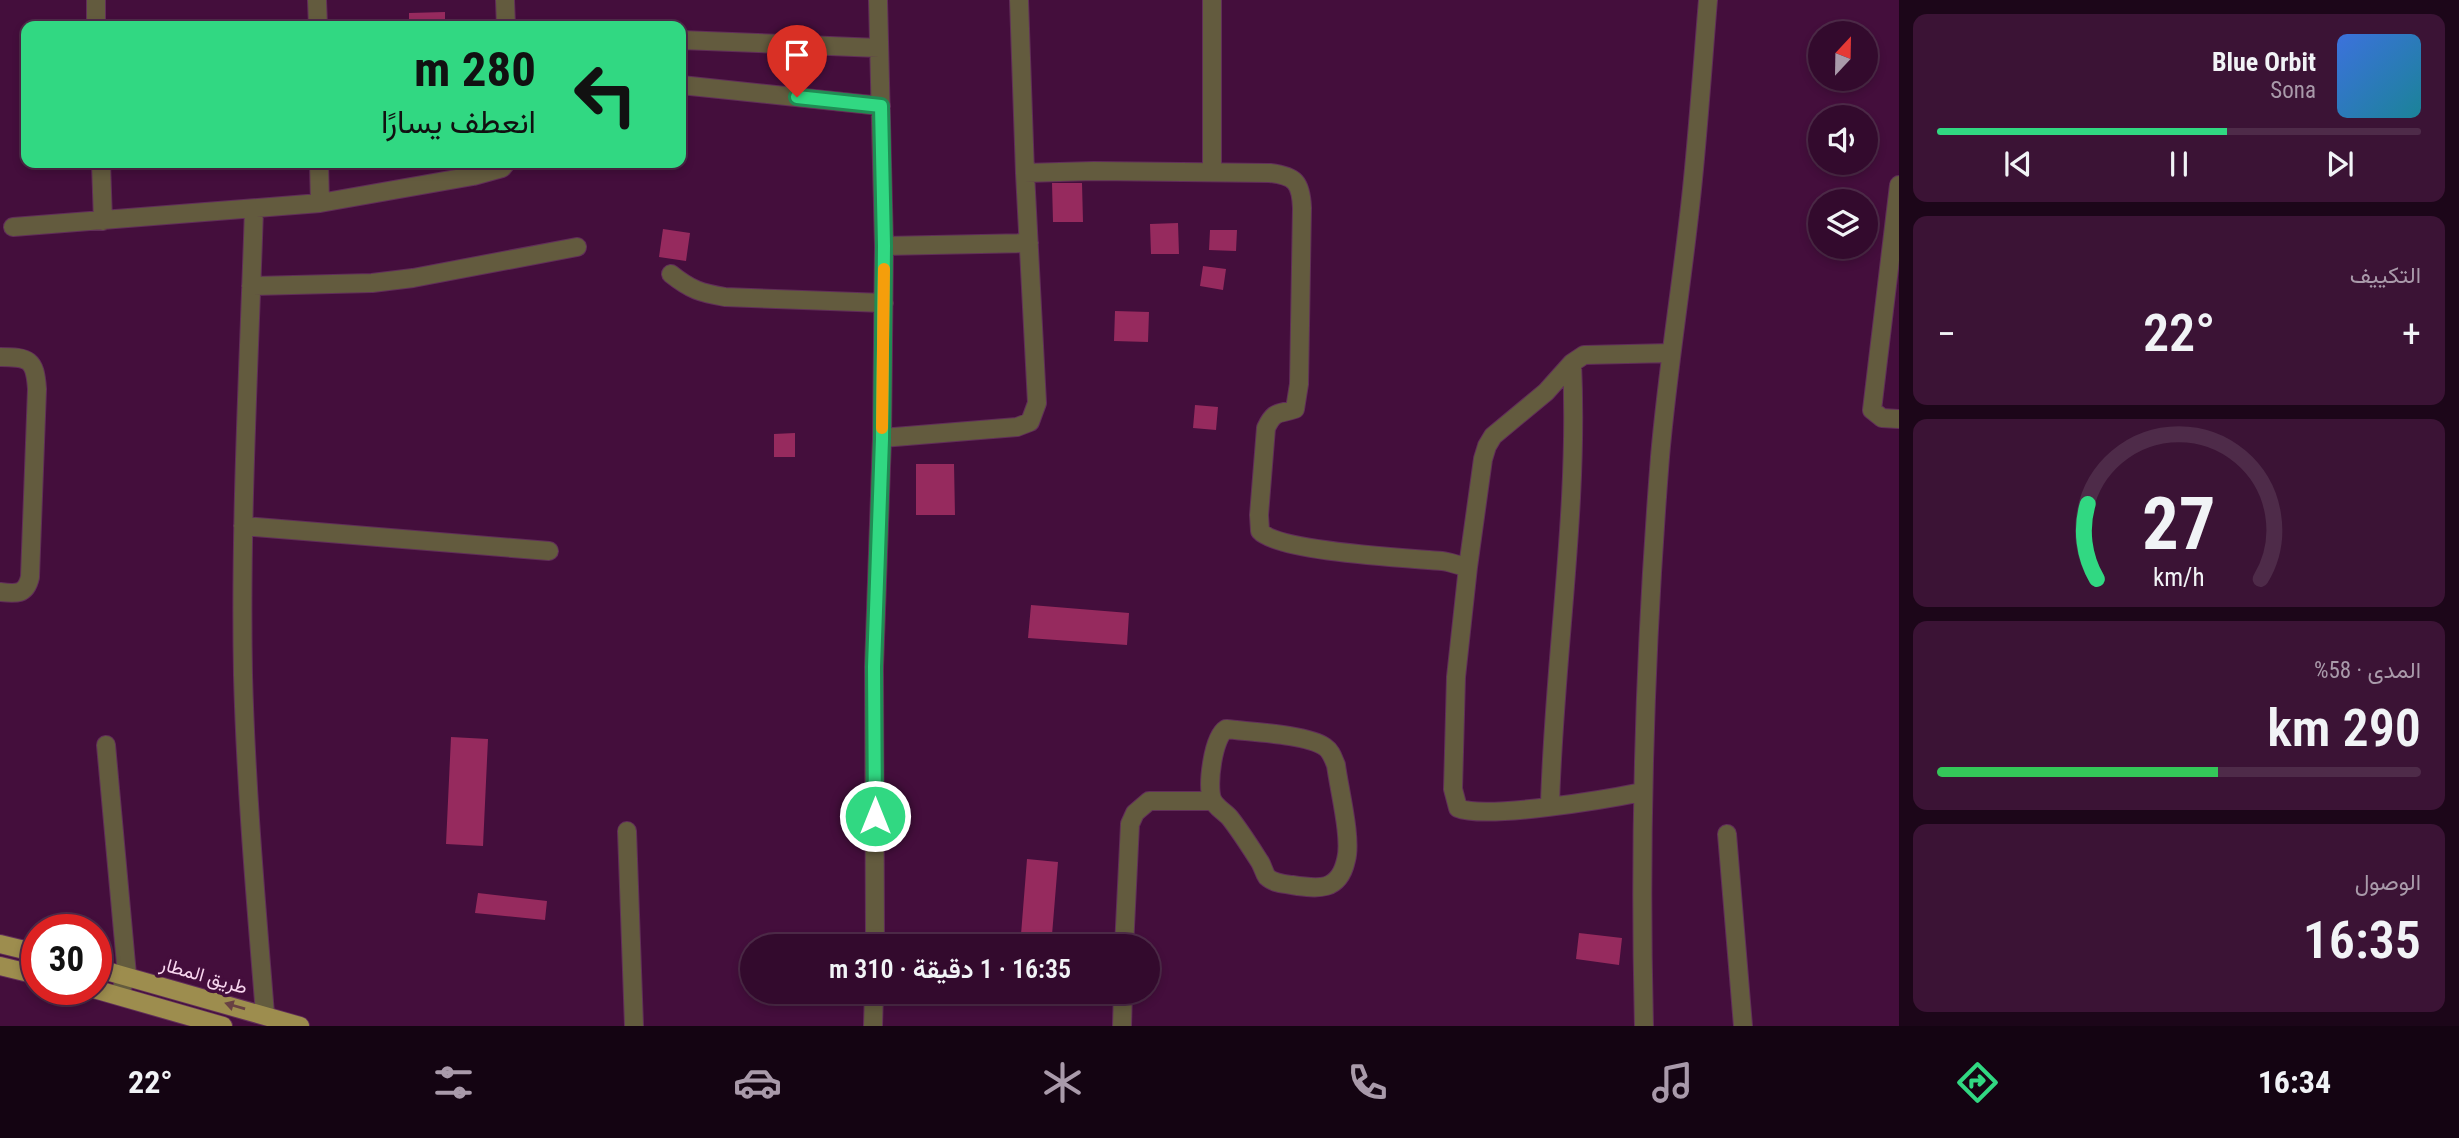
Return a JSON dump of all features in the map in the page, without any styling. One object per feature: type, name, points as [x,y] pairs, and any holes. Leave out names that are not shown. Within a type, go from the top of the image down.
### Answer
[{"type":"main road","points":[[0,944],[21,949]]},
{"type":"main road","points":[[0,966],[21,971]]},
{"type":"main road","name":"طريق المطار","points":[[112,972],[300,1026]]},
{"type":"main road","points":[[112,993],[223,1026]]},
{"type":"street","points":[[96,0],[96,21]]},
{"type":"street","points":[[317,0],[318,21]]},
{"type":"street","points":[[505,0],[506,21]]},
{"type":"street","points":[[875,934],[874,667],[884,303],[878,0]]},
{"type":"street","points":[[882,439],[1017,427],[1030,422],[1037,402],[1019,0]]},
{"type":"street","points":[[1212,0],[1212,172]]},
{"type":"street","points":[[1644,1026],[1642,792],[1649,607],[1671,354],[1694,178],[1708,0]]},
{"type":"street","points":[[686,40],[879,48]]},
{"type":"street","points":[[686,86],[881,106]]},
{"type":"street","points":[[101,168],[103,220]]},
{"type":"street","points":[[320,168],[320,203]]},
{"type":"street","points":[[13,227],[320,203],[473,176],[502,168]]},
{"type":"street","points":[[1025,173],[1212,172],[1283,175],[1294,180],[1299,186],[1301,196],[1299,384],[1295,409],[1278,412],[1271,417],[1266,428],[1260,531],[1273,540],[1319,549],[1468,567]]},
{"type":"street","points":[[1899,186],[1872,410],[1882,418],[1899,419]]},
{"type":"street","points":[[254,209],[243,526],[244,691],[254,886],[265,1014]]},
{"type":"street","points":[[884,246],[1029,243]]},
{"type":"street","points":[[251,286],[386,281],[578,247]]},
{"type":"street","points":[[671,274],[700,293],[725,297],[884,303]]},
{"type":"street","points":[[1642,792],[1476,813],[1458,808],[1455,803],[1453,778],[1456,677],[1480,472],[1487,446],[1493,436],[1546,393],[1572,363],[1584,355],[1671,354]]},
{"type":"street","points":[[0,357],[27,359],[34,365],[37,389],[30,577],[21,593],[0,592]]},
{"type":"street","points":[[1550,805],[1552,730],[1571,492],[1574,404],[1572,363]]},
{"type":"street","points":[[243,526],[549,551]]},
{"type":"street","points":[[1125,934],[1130,824],[1135,813],[1149,801],[1213,802],[1230,818],[1268,878],[1278,883],[1319,889],[1332,884],[1342,871],[1347,859],[1347,843],[1338,778],[1331,753],[1324,747],[1310,740],[1226,729],[1220,733],[1216,742],[1210,788],[1213,802]]},
{"type":"street","points":[[106,745],[127,975],[119,995]]},
{"type":"street","points":[[627,831],[634,1026]]},
{"type":"street","points":[[1727,834],[1742,1026]]},
{"type":"street","points":[[873,1026],[874,1004]]},
{"type":"street","points":[[1122,1004],[1122,1026]]},
{"type":"building","points":[[445,12],[445,21],[409,21],[409,13]]},
{"type":"building","points":[[1052,183],[1082,183],[1083,222],[1053,222]]},
{"type":"building","points":[[1178,223],[1179,254],[1151,254],[1150,224]]},
{"type":"building","points":[[663,229],[690,233],[686,261],[659,257]]},
{"type":"building","points":[[1210,230],[1237,230],[1236,251],[1209,250]]},
{"type":"building","points":[[1203,266],[1226,269],[1223,290],[1200,286]]},
{"type":"building","points":[[1115,311],[1149,312],[1148,342],[1114,341]]},
{"type":"building","points":[[1195,405],[1218,407],[1216,430],[1193,428]]},
{"type":"building","points":[[795,433],[795,457],[774,457],[774,434]]},
{"type":"building","points":[[916,464],[954,464],[955,515],[916,515]]},
{"type":"building","points":[[1031,605],[1129,613],[1127,645],[1028,638]]},
{"type":"building","points":[[451,737],[488,739],[483,846],[446,844]]},
{"type":"building","points":[[1027,859],[1058,862],[1052,934],[1021,934]]},
{"type":"building","points":[[478,893],[547,901],[545,920],[475,913]]},
{"type":"building","points":[[1579,933],[1622,938],[1619,965],[1576,959]]},
{"type":"slow traffic","points":[[882,428],[884,269]]},
{"type":"route","points":[[797,97],[881,106],[884,246],[882,439],[874,667],[875,816]]}]
